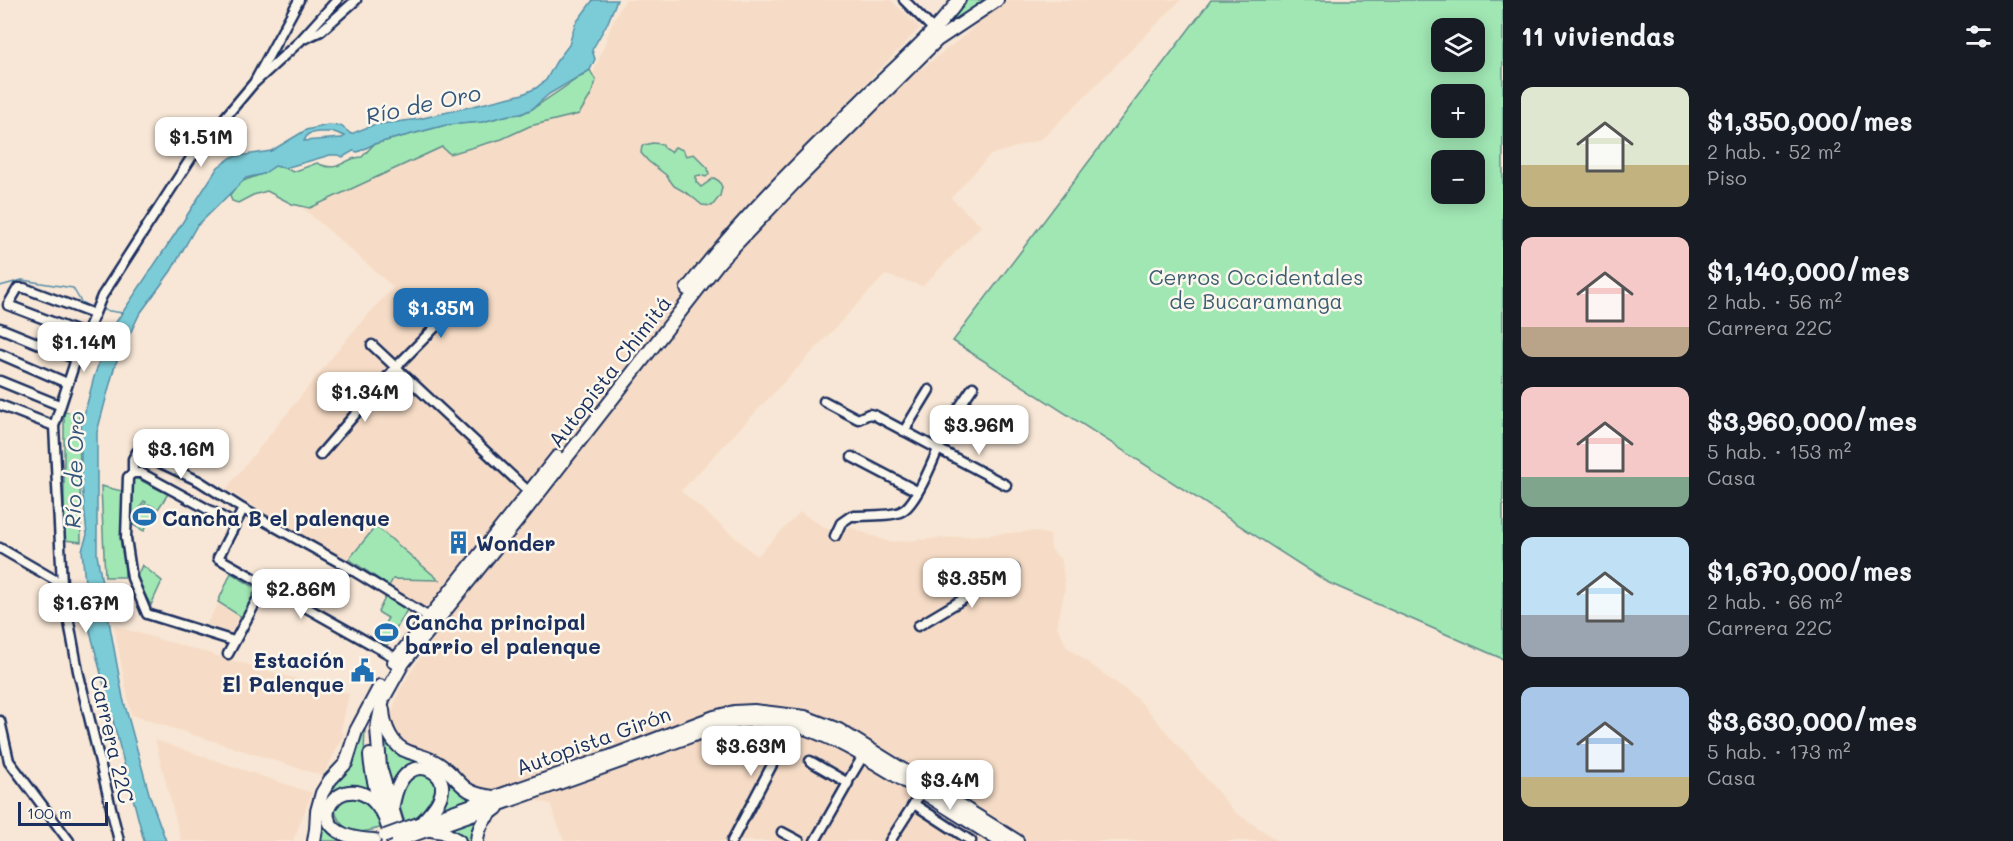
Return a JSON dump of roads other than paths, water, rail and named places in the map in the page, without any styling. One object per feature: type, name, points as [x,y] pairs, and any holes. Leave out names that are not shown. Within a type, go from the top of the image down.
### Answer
[{"type":"highway","points":[[968,21],[989,0]]},
{"type":"highway","name":"Autopista Chimitá","points":[[393,838],[377,754],[377,729],[383,699],[403,663],[719,262],[937,40],[997,0]]},
{"type":"highway","name":"Autopista Chimitá","points":[[388,813],[372,772],[370,748],[372,712],[380,686],[396,658],[529,492],[712,256],[958,3]]},
{"type":"highway","points":[[314,841],[317,811],[322,793],[330,780],[346,763],[356,731],[380,686]]},
{"type":"highway","points":[[383,699],[385,724],[388,733],[399,747],[440,764],[465,789],[500,799],[480,826],[477,841]]},
{"type":"highway","name":"Autopista Girón","points":[[500,799],[714,717],[734,712],[754,711],[805,717],[839,730],[1017,841]]},
{"type":"highway","name":"Autopista Girón","points":[[393,838],[500,799],[732,722],[763,720],[793,725],[832,738],[1000,841]]},
{"type":"highway","points":[[393,838],[353,838],[339,832],[329,820],[329,806],[338,795],[353,792],[370,799],[388,813],[398,787],[408,772],[423,768],[431,770],[441,782],[442,790],[424,826],[443,832],[459,841]]},
{"type":"street","points":[[253,84],[299,0]]},
{"type":"street","name":"Carrera 22C","points":[[119,841],[78,671],[62,584],[54,426],[59,405],[94,314],[108,285],[191,158],[253,84],[300,41],[337,0]]},
{"type":"street","name":"Carrera 22C","points":[[300,41],[321,31],[356,0]]},
{"type":"street","points":[[904,0],[933,29]]},
{"type":"street","points":[[86,335],[8,305],[18,288],[24,288],[94,314]]},
{"type":"street","points":[[320,455],[396,367],[463,298]]},
{"type":"street","points":[[0,328],[76,359]]},
{"type":"street","points":[[372,345],[529,492]]},
{"type":"street","points":[[0,354],[67,383]]},
{"type":"street","points":[[0,381],[59,405]]},
{"type":"street","points":[[835,536],[841,522],[851,516],[895,514],[910,504],[939,449],[948,426],[973,387]]},
{"type":"street","points":[[904,431],[929,390]]},
{"type":"street","points":[[824,401],[858,418],[869,414],[874,415],[1006,485]]},
{"type":"street","points":[[0,405],[54,426]]},
{"type":"street","points":[[234,640],[147,614],[132,578],[126,538],[133,459],[137,452],[199,481],[429,617]]},
{"type":"street","points":[[852,457],[917,491]]},
{"type":"street","points":[[131,475],[141,473],[234,524]]},
{"type":"street","points":[[243,509],[218,558],[396,658]]},
{"type":"street","points":[[0,548],[62,584]]},
{"type":"street","points":[[918,626],[1014,569]]},
{"type":"street","points":[[228,654],[265,585]]},
{"type":"street","points":[[0,722],[9,761]]},
{"type":"street","points":[[732,841],[793,725]]},
{"type":"street","points":[[0,752],[69,841]]},
{"type":"street","points":[[815,841],[863,756]]},
{"type":"street","points":[[810,761],[848,781]]},
{"type":"street","points":[[890,841],[921,791]]},
{"type":"street","points":[[914,804],[971,841]]},
{"type":"street","points":[[782,832],[798,841]]},
{"type":"water","points":[[593,0],[617,0],[592,50],[595,59],[590,70],[549,94],[532,109],[521,114],[482,122],[446,125],[374,144],[343,157],[330,155],[285,168],[275,166],[263,174],[246,178],[196,227],[171,271],[139,315],[115,365],[97,432],[97,555],[123,698],[150,797],[166,841],[144,841],[89,627],[82,550],[87,535],[81,475],[81,427],[94,377],[110,331],[218,167],[232,157],[271,151],[306,130],[328,125],[341,126],[351,134],[373,125],[419,119],[523,94],[546,80],[569,45],[575,24]],"holes":[[[334,132],[345,136],[304,141],[308,134]]]},
{"type":"waterway","points":[[0,286],[22,280],[73,288],[81,302],[92,308]]},
{"type":"waterway","points":[[103,310],[123,313]]},
{"type":"place","name":"Cancha B el palenque","points":[[144,517]]},
{"type":"place","name":"Wonder","points":[[458,542]]},
{"type":"place","name":"Cancha principal barrio el palenque","points":[[387,633]]},
{"type":"place","name":"Estación El Palenque","points":[[362,671]]},
{"type":"water label","name":"Río de Oro","points":[[423,104]]},
{"type":"water label","name":"Río de Oro","points":[[74,470]]},
{"type":"park label","name":"Cerros Occidentales de Bucaramanga","points":[[1256,288]]}]
